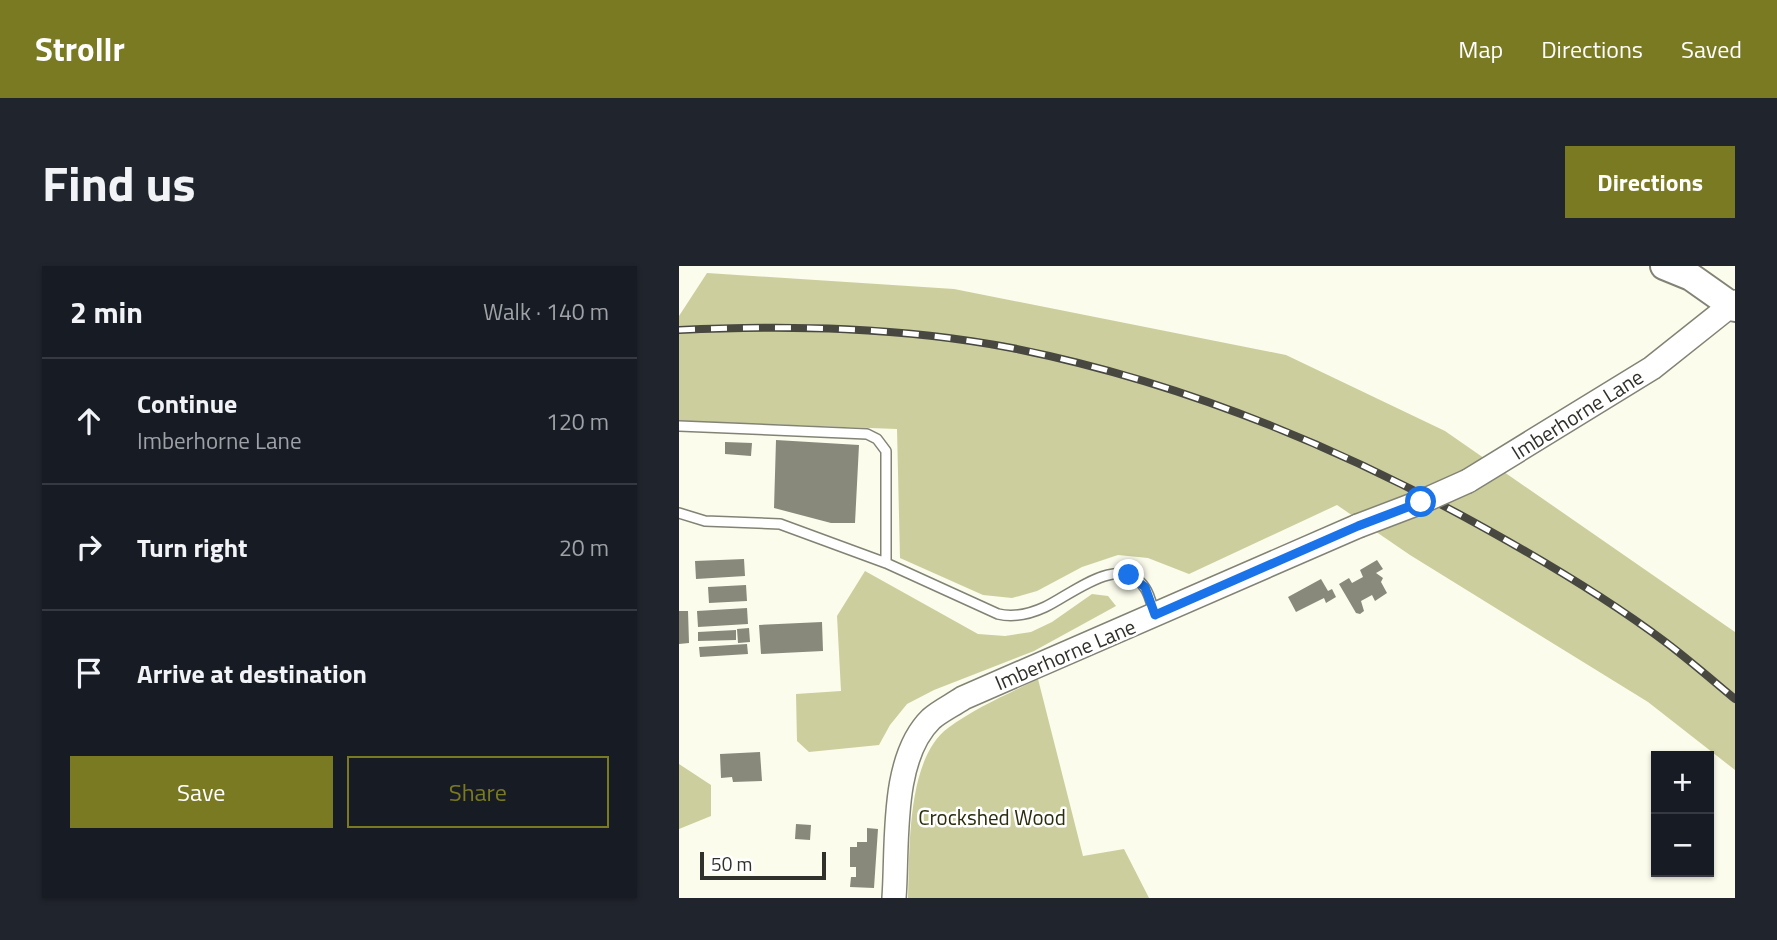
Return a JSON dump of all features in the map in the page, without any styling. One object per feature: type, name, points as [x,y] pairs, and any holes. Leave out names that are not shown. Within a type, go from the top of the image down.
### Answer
[{"type":"main road","points":[[1664,266],[1691,277],[1733,305]]},
{"type":"street","name":"Imberhorne Lane","points":[[894,898],[899,806],[907,758],[931,719],[963,698],[1468,481],[1652,368],[1733,305]]},
{"type":"lane","points":[[679,426],[867,434],[877,439],[886,451],[885,563]]},
{"type":"lane","points":[[679,513],[705,521],[780,524],[885,563],[1011,617],[1047,607],[1084,584],[1109,574],[1129,575],[1145,587],[1155,615]]},
{"type":"green space","points":[[707,273],[954,289],[1286,355],[1445,431],[1735,632],[1735,770],[1648,702],[1410,555],[1337,505],[1189,574],[1148,558],[1118,555],[1082,567],[1037,591],[1012,598],[983,595],[900,558],[897,429],[679,421],[679,316]]},
{"type":"green space","points":[[865,571],[978,634],[1005,636],[1031,632],[1052,622],[1092,594],[1108,596],[1116,606],[1034,651],[934,690],[907,704],[890,725],[879,745],[809,752],[797,741],[796,694],[841,691],[837,616]]},
{"type":"green space","name":"Crockshed Wood","points":[[1038,679],[1083,856],[1124,849],[1149,898],[908,898],[910,832],[917,783],[934,742],[948,728],[969,714]]},
{"type":"green space","points":[[679,764],[711,785],[711,816],[679,829]]},
{"type":"building","points":[[776,440],[859,445],[855,523],[831,523],[774,508]]},
{"type":"building","points":[[725,442],[752,443],[751,456],[725,454]]},
{"type":"building","points":[[744,559],[745,576],[696,579],[695,561]]},
{"type":"building","points":[[1377,560],[1383,569],[1376,573],[1383,578],[1381,582],[1387,593],[1375,601],[1372,595],[1361,601],[1364,611],[1356,613],[1339,584],[1349,578],[1352,583],[1363,577],[1360,570]]},
{"type":"building","points":[[1321,579],[1328,591],[1332,589],[1336,597],[1326,603],[1324,598],[1296,612],[1288,597]]},
{"type":"building","points":[[746,585],[747,601],[709,603],[708,587]]},
{"type":"building","points":[[747,608],[748,624],[698,627],[697,611]]},
{"type":"building","points":[[679,611],[688,611],[689,643],[679,644]]},
{"type":"building","points":[[822,622],[823,651],[761,654],[759,625]]},
{"type":"building","points":[[749,628],[750,642],[738,643],[737,629]]},
{"type":"building","points":[[736,630],[736,640],[698,641],[698,632]]},
{"type":"building","points":[[747,644],[748,654],[700,657],[699,647]]},
{"type":"building","points":[[760,752],[762,781],[733,782],[732,777],[721,778],[720,754]]},
{"type":"building","points":[[796,824],[811,825],[810,840],[795,839]]},
{"type":"building","points":[[867,828],[878,829],[874,888],[850,887],[851,877],[856,877],[856,867],[850,867],[850,847],[857,847],[857,842],[867,842]]},
{"type":"railway","points":[[679,330],[846,329],[971,341],[1074,362],[1197,398],[1257,420],[1375,471],[1488,530],[1621,611],[1673,648],[1735,699]]},
{"type":"route","points":[[1129,575],[1145,587],[1155,615],[1358,526],[1421,502]]}]
